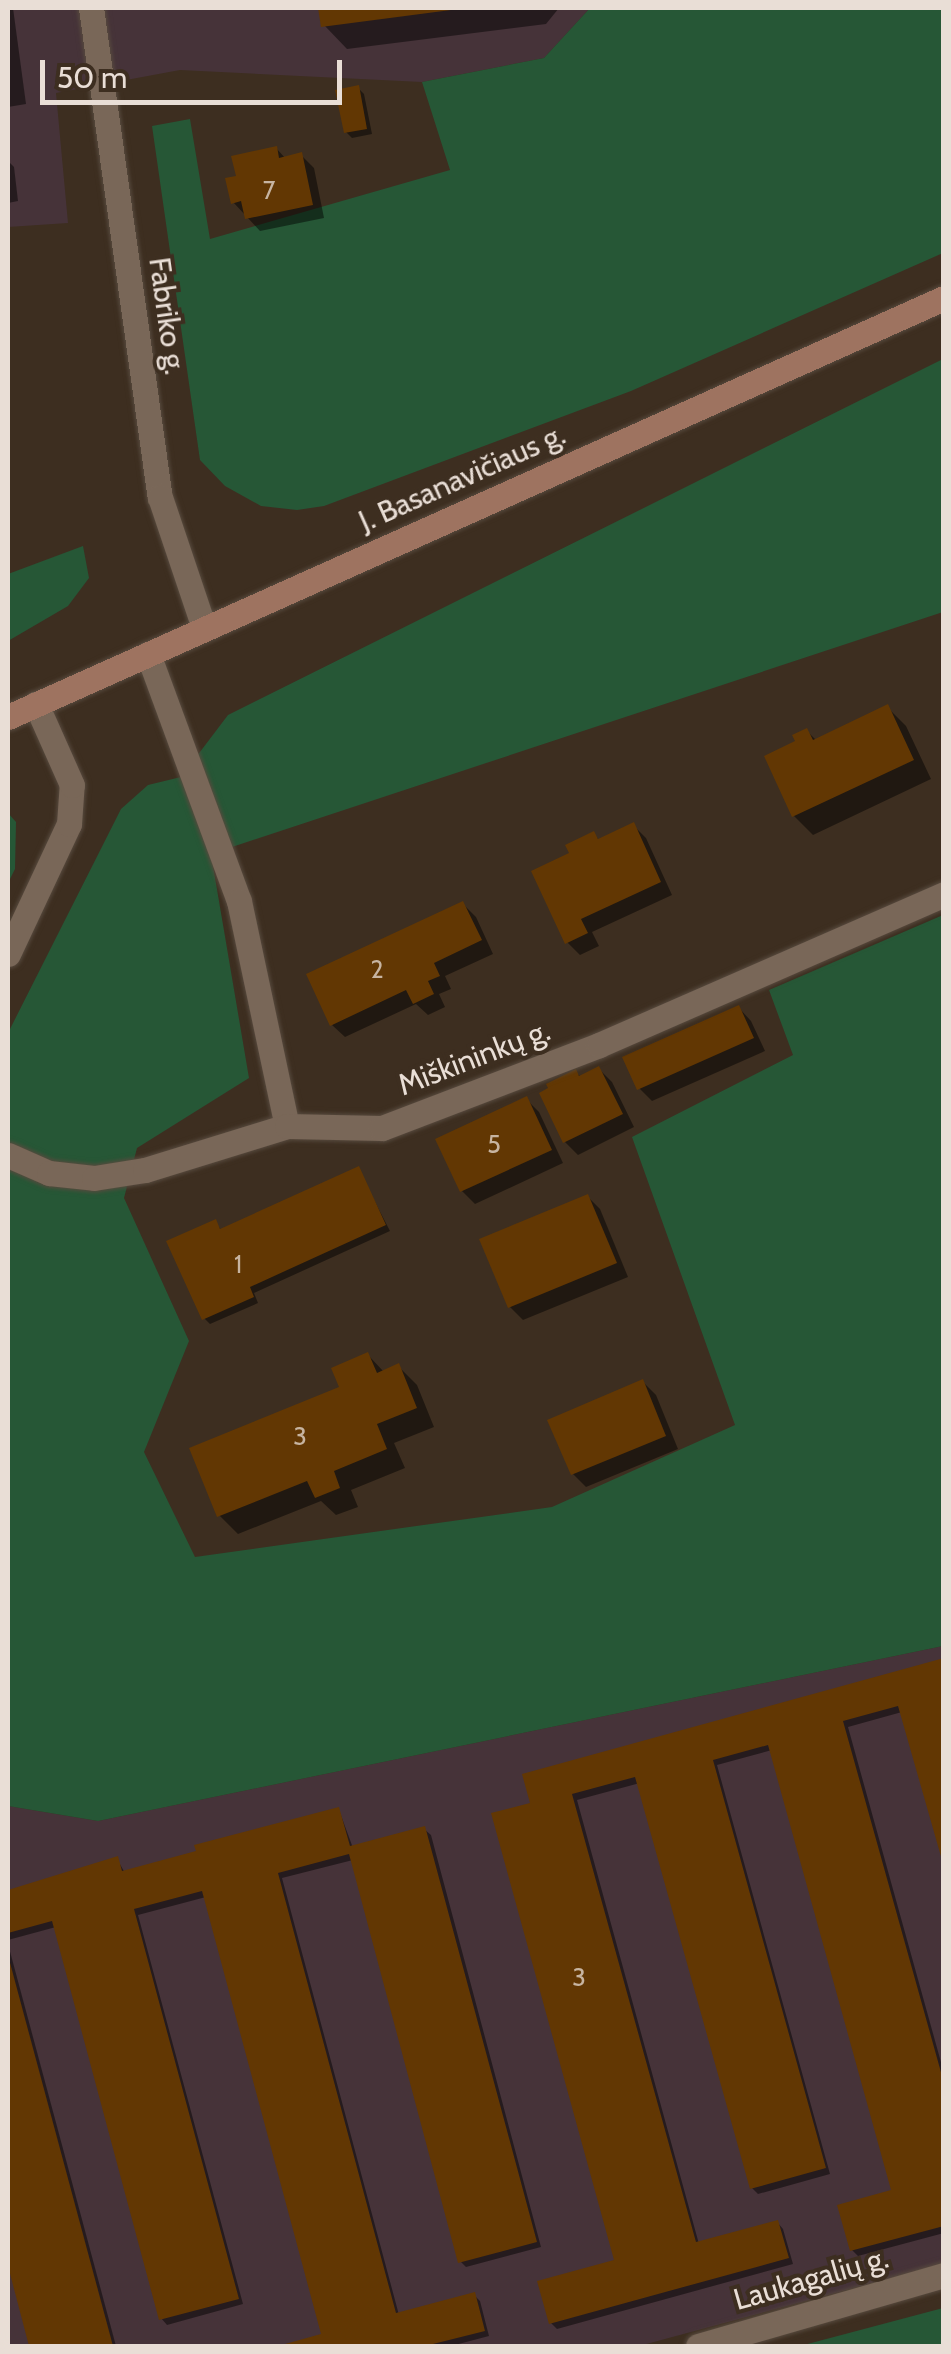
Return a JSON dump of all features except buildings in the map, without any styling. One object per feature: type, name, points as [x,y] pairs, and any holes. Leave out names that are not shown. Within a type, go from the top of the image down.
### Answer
[{"type":"main road","name":"J. Basanavičiaus g.","points":[[8,718],[944,298]]},
{"type":"street","name":"Fabriko g.","points":[[91,8],[160,497],[204,628]]},
{"type":"street","points":[[148,654],[240,902],[287,1126]]},
{"type":"street","points":[[8,954],[69,824],[72,785],[36,704]]},
{"type":"street","name":"Miškininkų g.","points":[[8,1155],[49,1172],[94,1178],[144,1170],[287,1126],[382,1128],[599,1046],[944,894]]},
{"type":"street","name":"Laukagalių g.","points":[[698,2346],[944,2275]]},
{"type":"shaded area","points":[[8,8],[590,8],[544,58],[422,82],[180,70],[56,93],[68,223],[8,227]]},
{"type":"shaded area","points":[[943,1646],[943,2264],[639,2346],[8,2346],[8,1806],[98,1821]]},
{"type":"green space","points":[[590,8],[943,8],[943,253],[631,391],[324,506],[297,510],[261,506],[225,486],[200,460],[152,126],[190,119],[210,239],[450,170],[422,82],[544,58]]},
{"type":"green space","points":[[943,359],[943,612],[211,854],[249,1078],[137,1148],[124,1198],[189,1341],[144,1452],[195,1557],[552,1507],[735,1425],[632,1137],[793,1055],[769,990],[943,915],[943,1646],[98,1821],[8,1806],[8,1033],[121,809],[148,785],[181,777],[228,715]]},
{"type":"green space","points":[[83,546],[89,578],[68,606],[8,641],[8,574]]},
{"type":"green space","points":[[8,813],[16,822],[15,869],[8,883]]},
{"type":"green space","points":[[943,2308],[943,2346],[800,2346]]}]
